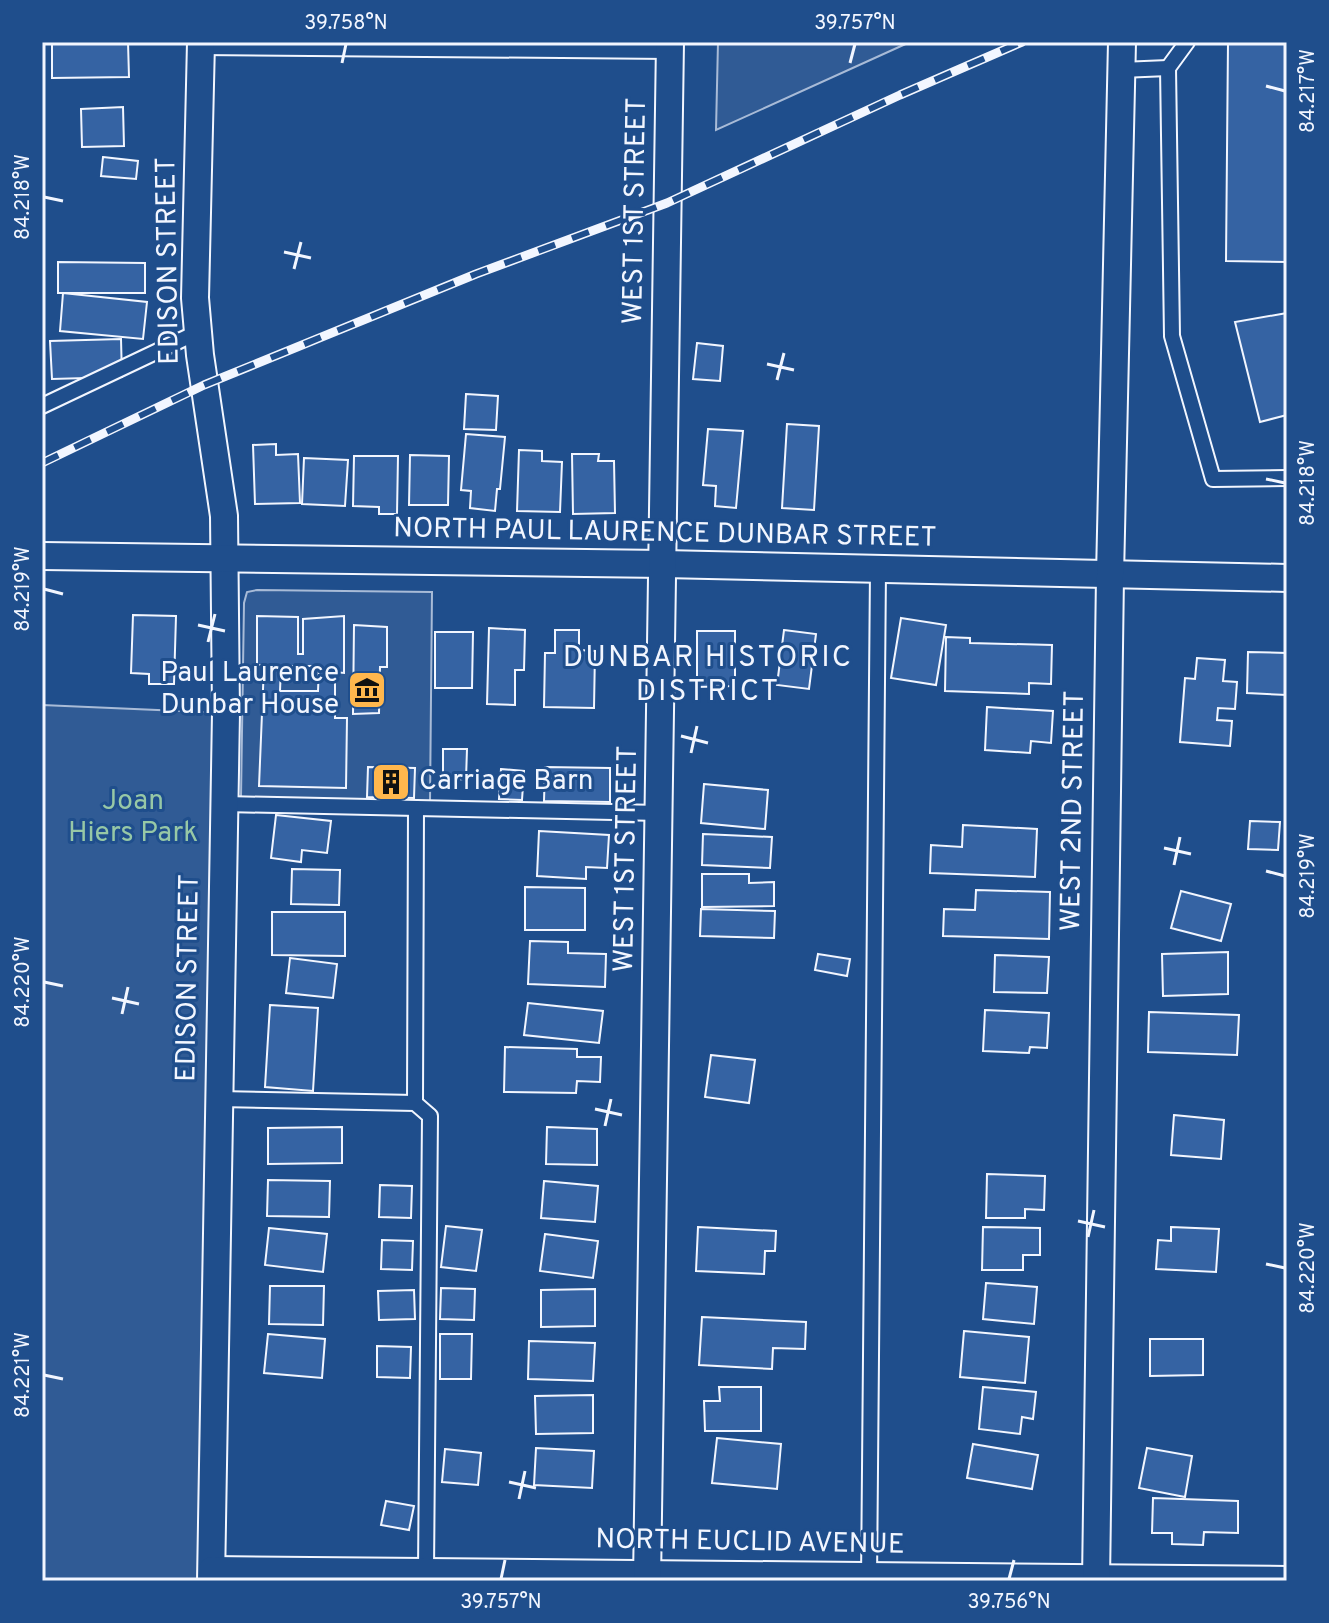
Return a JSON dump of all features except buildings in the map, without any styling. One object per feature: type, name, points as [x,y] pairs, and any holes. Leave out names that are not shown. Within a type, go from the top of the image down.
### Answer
[{"type":"street","name":"WEST 2ND STREET","points":[[1096,1580],[1110,576],[1122,42]]},
{"type":"street","name":"EDISON STREET","points":[[200,45],[195,298],[224,516],[225,558],[225,804],[212,1576]]},
{"type":"street","name":"WEST 1ST STREET","points":[[647,1577],[670,47]]},
{"type":"street","name":"NORTH PAUL LAURENCE DUNBAR STREET","points":[[42,556],[664,564],[1287,578]]},
{"type":"street","name":"NORTH EUCLID AVENUE","points":[[212,1576],[426,1570],[647,1577],[1287,1580]]},
{"type":"lane","points":[[1187,42],[1168,68],[1172,336],[1213,479],[1287,478]]},
{"type":"lane","points":[[200,45],[670,47]]},
{"type":"lane","points":[[1121,70],[1168,68]]},
{"type":"lane","points":[[42,406],[198,332]]},
{"type":"lane","points":[[869,1579],[878,570]]},
{"type":"lane","points":[[225,804],[660,813]]},
{"type":"lane","points":[[415,1103],[416,808]]},
{"type":"lane","points":[[219,1099],[415,1103],[430,1116],[426,1570]]},
{"type":"shaded area","points":[[718,42],[910,42],[716,130]]},
{"type":"shaded area","points":[[247,592],[432,592],[430,803],[241,797],[244,603]]},
{"type":"shaded area","name":"Joan Hiers Park","points":[[42,705],[226,713],[211,1581],[42,1581]]},
{"type":"railway","points":[[42,463],[204,385],[476,274],[667,203],[1022,42]]},
{"type":"place","name":"Paul Laurence Dunbar House","points":[[367,690]]},
{"type":"place","name":"Carriage Barn","points":[[391,782]]},
{"type":"district","name":"DUNBAR HISTORIC DISTRICT","points":[[708,675]]}]
